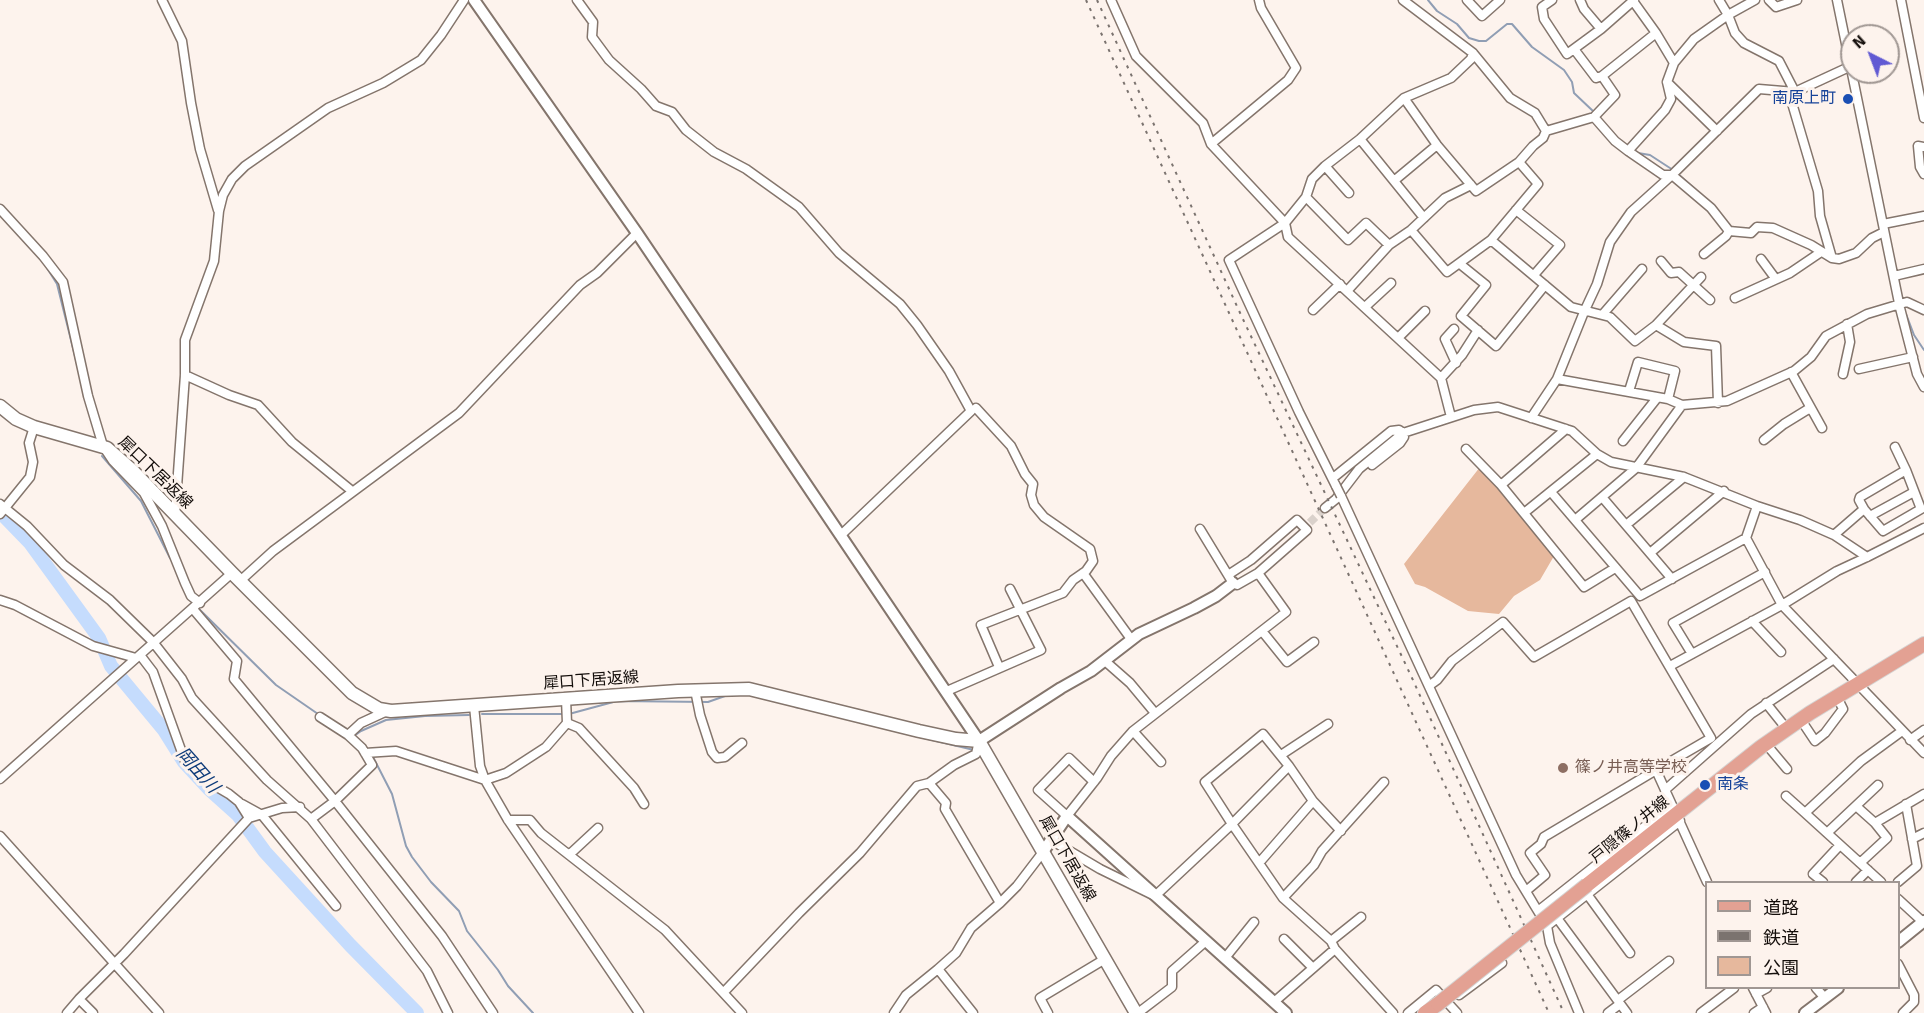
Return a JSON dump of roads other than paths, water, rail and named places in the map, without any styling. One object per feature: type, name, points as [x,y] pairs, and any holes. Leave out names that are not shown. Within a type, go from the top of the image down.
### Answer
[{"type":"main road","name":"犀口下居返線","points":[[0,406],[16,419],[34,428],[107,448],[132,470],[352,693],[367,704],[387,711],[695,690],[749,689],[956,740],[979,741],[1137,1013]]},
{"type":"main road","name":"戸隠篠ノ井線","points":[[1425,1013],[1441,1007],[1587,890],[1676,814],[1766,744],[1924,644]]},
{"type":"street","points":[[162,0],[182,41],[200,149],[219,211]]},
{"type":"street","points":[[176,515],[185,340],[214,261],[219,211],[223,195],[232,179],[245,166],[328,108],[372,89],[421,60],[441,36],[464,0]]},
{"type":"street","points":[[474,0],[637,233],[979,741]]},
{"type":"street","points":[[577,0],[593,22],[592,37],[609,60],[656,106],[672,112],[686,130],[714,152],[746,169],[799,207],[839,254],[900,304],[949,371],[971,411],[842,535]]},
{"type":"street","points":[[1111,0],[1136,56],[1203,123],[1211,144],[1285,223],[1288,237],[1441,378],[1451,417]]},
{"type":"street","points":[[1211,144],[1288,80],[1296,68],[1261,8],[1259,0]]},
{"type":"street","points":[[1403,0],[1473,53],[1510,98],[1535,113],[1546,131]]},
{"type":"street","points":[[1467,0],[1482,16],[1500,0]]},
{"type":"street","points":[[1552,0],[1542,7],[1544,19],[1567,54],[1633,1],[1674,63]]},
{"type":"street","points":[[1580,0],[1584,9],[1601,29]]},
{"type":"street","points":[[1719,0],[1728,15],[1734,33],[1744,43],[1779,61],[1792,92],[1818,190],[1820,216],[1832,258]]},
{"type":"street","points":[[1630,149],[1665,110],[1671,99],[1667,82],[1674,63],[1694,39],[1728,15],[1755,0]]},
{"type":"street","points":[[1769,0],[1776,8],[1797,0]]},
{"type":"street","points":[[1837,0],[1841,24]]},
{"type":"street","points":[[1901,0],[1924,118]]},
{"type":"street","points":[[1574,50],[1596,78],[1602,76],[1656,33]]},
{"type":"street","points":[[1473,53],[1471,59],[1451,78],[1404,98],[1312,179],[1306,197],[1285,223],[1229,260],[1430,686],[1516,875],[1547,926],[1550,943],[1579,1013]]},
{"type":"street","points":[[1532,418],[1557,379],[1597,284],[1610,242],[1631,212],[1759,89],[1792,92],[1840,71]]},
{"type":"street","points":[[1546,131],[1594,117],[1615,95],[1602,76]]},
{"type":"street","points":[[1667,82],[1717,130]]},
{"type":"street","points":[[1853,84],[1899,303],[1917,374],[1924,387]]},
{"type":"street","points":[[1404,98],[1437,145],[1476,191],[1519,162],[1543,138],[1546,131]]},
{"type":"street","points":[[1594,117],[1615,141],[1630,149],[1663,175],[1674,173]]},
{"type":"street","points":[[1360,139],[1424,218]]},
{"type":"street","points":[[1923,144],[1918,146],[1920,167],[1924,174]]},
{"type":"street","points":[[1395,180],[1437,145]]},
{"type":"street","points":[[1411,230],[1447,272],[1460,264],[1491,240],[1538,184],[1519,162]]},
{"type":"street","points":[[1325,166],[1349,193]]},
{"type":"street","points":[[1674,173],[1711,208],[1729,231],[1751,233],[1757,227],[1773,228],[1839,260],[1849,257],[1883,228],[1924,216]]},
{"type":"street","points":[[1347,291],[1389,244],[1411,230],[1445,198],[1471,185]]},
{"type":"street","points":[[1306,197],[1348,240],[1366,223],[1389,244]]},
{"type":"street","points":[[0,209],[43,256],[63,282],[88,396],[102,446],[113,462],[144,493],[162,526],[184,583],[196,606],[237,661],[234,679],[336,801],[442,936],[493,1013]]},
{"type":"street","points":[[1516,210],[1560,245],[1534,275]]},
{"type":"street","points":[[1704,254],[1729,231]]},
{"type":"street","points":[[0,779],[196,606],[459,413],[580,285],[597,273],[637,233]]},
{"type":"street","points":[[1491,240],[1571,307],[1610,317],[1635,341],[1656,325],[1701,277]]},
{"type":"street","points":[[1735,298],[1790,273],[1821,252]]},
{"type":"street","points":[[1761,259],[1775,278]]},
{"type":"street","points":[[1661,261],[1671,273],[1678,272],[1710,300]]},
{"type":"street","points":[[1460,264],[1486,285],[1461,316],[1496,346],[1545,285]]},
{"type":"street","points":[[1603,314],[1642,269]]},
{"type":"street","points":[[1894,276],[1924,269]]},
{"type":"street","points":[[1365,307],[1391,283]]},
{"type":"street","points":[[1313,310],[1340,284]]},
{"type":"street","points":[[1557,379],[1668,399],[1682,405],[1718,403],[1791,372],[1811,357],[1826,336],[1867,314],[1906,302],[1924,310]]},
{"type":"street","points":[[1398,338],[1425,311]]},
{"type":"street","points":[[1843,374],[1850,342],[1847,324]]},
{"type":"street","points":[[1656,325],[1684,342],[1716,346],[1718,403]]},
{"type":"street","points":[[1454,329],[1445,339],[1456,363]]},
{"type":"street","points":[[1441,378],[1456,363],[1478,330]]},
{"type":"street","points":[[1859,369],[1913,357]]},
{"type":"street","points":[[1629,391],[1638,362],[1675,371],[1668,399]]},
{"type":"street","points":[[1791,372],[1822,428]]},
{"type":"street","points":[[185,375],[258,405],[292,442],[352,491]]},
{"type":"street","points":[[1623,441],[1657,398]]},
{"type":"street","points":[[1575,520],[1636,468],[1682,405]]},
{"type":"street","points":[[1326,508],[1336,499],[1359,469],[1403,433],[1474,410],[1498,407],[1572,431],[1597,454],[1611,462],[1683,477],[1800,520],[1834,535],[1867,557]]},
{"type":"street","points":[[976,408],[1011,446],[1025,474],[1033,484],[1031,495],[1034,505],[1044,517],[1090,549],[1093,561],[1063,593],[981,625],[999,667]]},
{"type":"street","points":[[1764,440],[1810,408]]},
{"type":"street","points":[[34,428],[29,443],[33,462],[30,477],[2,509],[27,526],[64,565],[110,600],[153,642],[182,679],[192,698],[267,780],[311,819],[427,971],[448,1013]]},
{"type":"street","points":[[1501,485],[1566,429]]},
{"type":"street","points":[[1334,482],[1391,431],[1399,430],[1403,433]]},
{"type":"street","points":[[1341,497],[1359,476],[1400,443],[1404,437],[1403,433]]},
{"type":"street","points":[[1883,531],[1921,509],[1895,447]]},
{"type":"street","points":[[1466,449],[1501,485],[1584,587],[1615,568]]},
{"type":"street","points":[[1524,513],[1597,454]]},
{"type":"street","points":[[1893,544],[1859,500],[1860,496],[1906,470]]},
{"type":"street","points":[[1626,525],[1683,477]]},
{"type":"street","points":[[1650,553],[1724,491]]},
{"type":"street","points":[[1551,492],[1640,596],[1746,538],[1757,506]]},
{"type":"street","points":[[1834,535],[1867,513],[1914,492]]},
{"type":"street","points":[[1602,497],[1672,579]]},
{"type":"street","points":[[724,992],[860,853],[917,786],[928,783],[954,765],[976,754],[979,741],[1105,661],[1131,639],[1216,596],[1230,579],[1297,520],[1307,530],[1258,573],[1237,585],[1230,579],[1200,529]]},
{"type":"street","points":[[1670,666],[1782,605],[1837,571],[1924,528]]},
{"type":"street","points":[[1230,579],[1267,560],[1300,531]]},
{"type":"street","points":[[1746,538],[1782,605],[1923,752]]},
{"type":"street","points":[[1692,654],[1673,623],[1765,572]]},
{"type":"street","points":[[1083,573],[1131,639]]},
{"type":"street","points":[[894,1013],[906,995],[956,953],[971,928],[1000,903],[1034,865],[1111,756],[1133,731],[1286,612],[1258,573]]},
{"type":"street","points":[[947,691],[1041,650],[1010,589]]},
{"type":"street","points":[[0,600],[15,605],[93,646],[138,657],[153,672],[185,761],[212,784],[262,815],[336,906]]},
{"type":"street","points":[[1430,686],[1452,661],[1503,622],[1534,657],[1631,601],[1714,741]]},
{"type":"street","points":[[1752,621],[1781,652]]},
{"type":"street","points":[[1262,631],[1287,662],[1314,642]]},
{"type":"street","points":[[1665,790],[1714,741],[1766,703],[1834,659]]},
{"type":"street","points":[[1105,661],[1130,683],[1155,713]]},
{"type":"street","points":[[695,690],[700,715],[712,752],[717,758],[725,757],[742,744]]},
{"type":"street","points":[[1805,726],[1815,741],[1825,733],[1843,709],[1837,697]]},
{"type":"street","points":[[370,752],[396,751],[485,780],[506,773],[546,747],[567,723],[566,699]]},
{"type":"street","points":[[1766,703],[1782,723]]},
{"type":"street","points":[[474,705],[480,765],[485,780],[508,820],[639,1013]]},
{"type":"street","points":[[350,733],[360,723],[387,711]]},
{"type":"street","points":[[311,819],[336,801],[372,765],[370,752],[350,733],[320,717]]},
{"type":"street","points":[[567,723],[579,728],[634,788],[644,804]]},
{"type":"street","points":[[1281,755],[1328,724]]},
{"type":"street","points":[[1910,740],[1924,730]]},
{"type":"street","points":[[1133,731],[1161,762]]},
{"type":"street","points":[[1805,813],[1861,761],[1902,731]]},
{"type":"street","points":[[1341,831],[1313,801],[1281,755],[1263,734],[1205,782],[1283,898],[1333,945],[1393,1013]]},
{"type":"street","points":[[1526,891],[1545,875],[1530,853],[1541,844],[1544,837],[1656,770],[1714,741]]},
{"type":"street","points":[[1766,744],[1787,769]]},
{"type":"street","points":[[1094,782],[1069,758],[1038,790],[1286,1013]]},
{"type":"street","points":[[1155,896],[1232,824],[1289,766]]},
{"type":"street","points":[[1656,770],[1707,881]]},
{"type":"street","points":[[1283,898],[1384,782]]},
{"type":"street","points":[[928,783],[946,803],[945,809],[1000,903]]},
{"type":"street","points":[[1827,833],[1878,785]]},
{"type":"street","points":[[1875,823],[1924,794]]},
{"type":"street","points":[[1786,796],[1880,881]]},
{"type":"street","points":[[1259,863],[1313,801]]},
{"type":"street","points":[[239,802],[249,818]]},
{"type":"street","points":[[1899,881],[1917,866],[1906,804]]},
{"type":"street","points":[[1856,806],[1875,823],[1887,838],[1860,863]]},
{"type":"street","points":[[66,1013],[249,818],[282,808],[300,807]]},
{"type":"street","points":[[1538,911],[1676,814]]},
{"type":"street","points":[[508,820],[530,820],[540,833],[570,854],[665,930],[724,992],[738,1012]]},
{"type":"street","points":[[570,854],[598,828]]},
{"type":"street","points":[[1912,839],[1924,833]]},
{"type":"street","points":[[0,836],[159,1013]]},
{"type":"street","points":[[1051,840],[1100,869],[1155,896]]},
{"type":"street","points":[[1822,881],[1813,874],[1840,845]]},
{"type":"street","points":[[1857,881],[1868,870]]},
{"type":"street","points":[[1547,926],[1587,890],[1630,953]]},
{"type":"street","points":[[1900,900],[1923,921],[1900,939]]},
{"type":"street","points":[[1274,1002],[1313,968],[1361,917]]},
{"type":"street","points":[[1557,918],[1627,1013]]},
{"type":"street","points":[[1225,958],[1254,922]]},
{"type":"street","points":[[1284,939],[1313,968]]},
{"type":"street","points":[[1137,1013],[1172,987],[1172,971],[1206,941]]},
{"type":"street","points":[[1048,1013],[1040,998],[1105,959]]},
{"type":"street","points":[[1608,1013],[1669,961]]},
{"type":"street","points":[[1441,1007],[1502,963]]},
{"type":"street","points":[[1900,966],[1914,995],[1914,1002],[1903,1013]]},
{"type":"street","points":[[938,969],[972,1012]]},
{"type":"street","points":[[1701,1013],[1731,989]]},
{"type":"street","points":[[1818,989],[1825,998]]},
{"type":"street","points":[[1805,1013],[1836,989]]},
{"type":"street","points":[[1408,1013],[1436,990],[1441,1007]]},
{"type":"street","points":[[1754,1013],[1765,1010],[1755,991]]},
{"type":"street","points":[[79,999],[93,1013]]},
{"type":"street","points":[[1441,1007],[1457,1013]]},
{"type":"waterway","points":[[1428,0],[1437,11],[1457,24],[1469,38],[1479,41],[1486,41],[1507,24],[1512,24],[1532,47],[1564,70],[1572,82],[1574,93],[1594,112]]},
{"type":"waterway","points":[[1634,150],[1650,155],[1673,170]]},
{"type":"waterway","points":[[1678,174],[1696,190]]},
{"type":"waterway","points":[[47,268],[57,284],[78,368]]},
{"type":"waterway","points":[[1906,314],[1914,335],[1924,350]]},
{"type":"waterway","points":[[102,456],[141,501],[170,558]]},
{"type":"waterway","name":"岡田川","points":[[0,512],[30,543],[99,638],[111,666],[164,730],[184,762],[238,815],[265,852],[350,945],[417,1013]]},
{"type":"waterway","points":[[197,607],[276,685],[318,714]]},
{"type":"waterway","points":[[569,714],[617,701],[708,702],[725,696]]},
{"type":"waterway","points":[[795,707],[807,709]]},
{"type":"waterway","points":[[482,714],[563,714]]},
{"type":"waterway","points":[[354,736],[386,720],[469,715]]},
{"type":"waterway","points":[[911,735],[974,750]]},
{"type":"waterway","points":[[372,755],[392,794],[406,846],[412,857],[431,882],[459,911],[467,931],[508,986],[533,1013]]},
{"type":"tunnel","points":[[1301,531],[1325,508]]},
{"type":"railway","points":[[1086,0],[1549,1013]]},
{"type":"railway","points":[[1097,0],[1241,315],[1412,678],[1564,1013]]},
{"type":"place","name":"南原上町","points":[[1848,99]]},
{"type":"place","name":"篠ノ井高等学校","points":[[1563,768]]},
{"type":"place","name":"南条","points":[[1705,785]]}]
